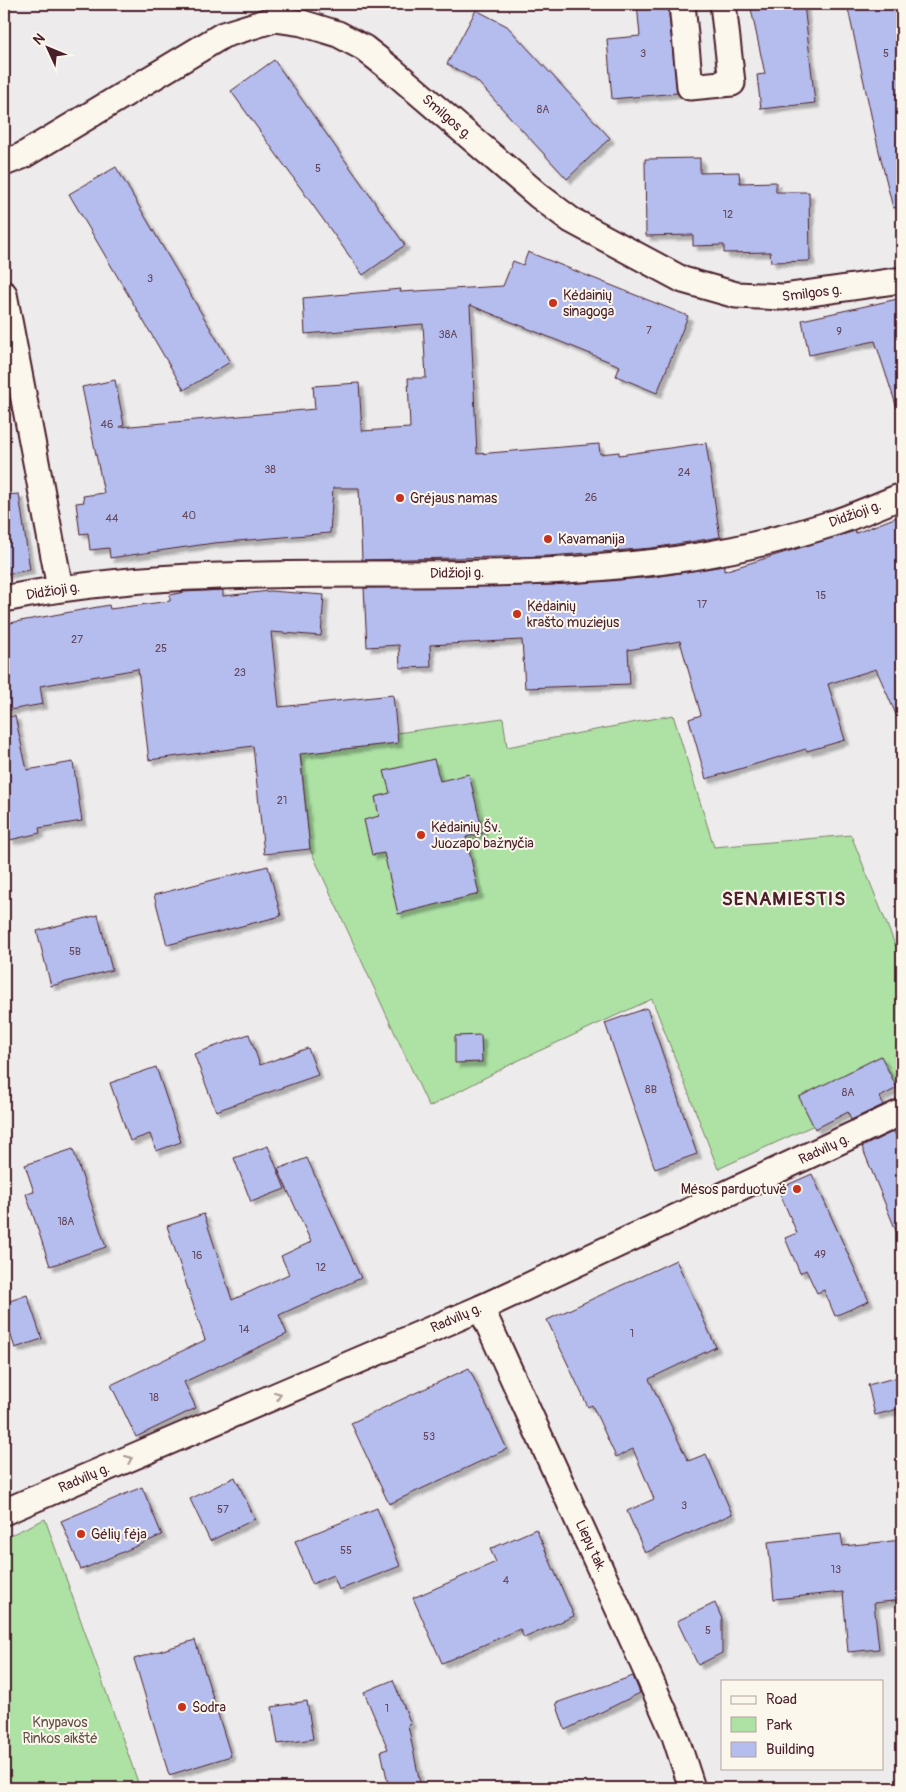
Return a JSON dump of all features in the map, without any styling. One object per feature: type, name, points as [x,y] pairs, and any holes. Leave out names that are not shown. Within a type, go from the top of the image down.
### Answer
[{"type":"street","points":[[682,4],[690,87],[732,83],[723,4]]},
{"type":"street","name":"Smilgos g.","points":[[4,163],[28,152],[223,36],[274,11],[302,24],[338,34],[364,48],[539,196],[571,220],[683,280],[736,295],[783,297],[902,280]]},
{"type":"street","points":[[4,294],[60,588]]},
{"type":"street","name":"Didžioji g.","points":[[4,599],[60,588],[162,579],[237,576],[538,572],[629,565],[757,544],[834,523],[902,496]]},
{"type":"street","name":"Radvilų g.","points":[[4,1512],[481,1308],[902,1112]]},
{"type":"street","name":"Liepų tak.","points":[[481,1308],[642,1660],[675,1736],[692,1788]]},
{"type":"green space","points":[[673,715],[714,847],[851,835],[902,962],[902,1085],[718,1169],[652,999],[515,1062],[429,1107],[310,849],[299,741],[344,749],[397,743],[397,733],[503,718],[507,747]]},
{"type":"green space","name":"Knypavos Rinkos aikštė","points":[[45,1519],[140,1788],[4,1788],[4,1538]]},
{"type":"building","points":[[637,4],[668,4],[677,93],[612,99],[607,39],[640,36]]},
{"type":"building","points":[[750,4],[804,4],[815,103],[761,109],[757,75],[765,74]]},
{"type":"building","points":[[847,4],[902,4],[902,206],[893,208]]},
{"type":"building","points":[[476,10],[507,26],[610,138],[567,179],[476,80],[447,64]]},
{"type":"building","points":[[274,60],[405,245],[363,275],[231,91]]},
{"type":"building","points":[[700,158],[700,173],[739,172],[740,183],[776,182],[776,192],[809,192],[810,261],[771,262],[770,252],[724,253],[724,245],[693,246],[693,235],[646,236],[645,159]]},
{"type":"building","points":[[116,167],[230,362],[184,390],[69,194]]},
{"type":"building","points":[[528,252],[688,316],[657,393],[616,376],[620,366],[470,305],[477,454],[599,444],[600,454],[619,452],[619,455],[706,443],[720,537],[652,548],[549,556],[362,560],[359,488],[333,488],[330,533],[214,543],[110,558],[109,548],[90,550],[88,533],[80,534],[76,503],[84,502],[83,496],[104,493],[82,387],[115,380],[124,425],[120,427],[315,409],[313,386],[359,383],[362,431],[410,428],[408,378],[426,378],[423,324],[305,334],[303,298],[401,289],[400,292],[503,286],[513,261],[523,265]]},
{"type":"building","points":[[902,298],[902,407],[897,408],[875,341],[809,355],[802,320]]},
{"type":"building","points":[[19,494],[30,570],[4,574],[4,495]]},
{"type":"building","points":[[902,515],[902,728],[876,669],[828,684],[845,740],[807,751],[806,749],[706,779],[689,719],[701,715],[680,641],[628,650],[630,684],[525,688],[522,640],[430,645],[431,667],[400,668],[399,645],[367,647],[364,588],[551,585],[655,577],[724,566],[724,571],[855,531],[856,533]]},
{"type":"building","points":[[223,590],[223,596],[270,591],[324,595],[321,636],[271,632],[279,707],[393,695],[398,743],[300,754],[310,849],[264,854],[253,746],[149,760],[138,669],[40,686],[43,704],[4,711],[4,624],[109,605],[110,609],[170,601],[170,595],[184,592]]},
{"type":"building","points":[[15,716],[27,770],[73,762],[82,821],[39,828],[40,833],[10,840],[4,810],[4,717]]},
{"type":"building","name":"Kėdainių Šv. Juozapo bažnyčia","points":[[434,759],[440,781],[469,774],[483,833],[466,837],[479,894],[398,914],[384,853],[372,855],[364,820],[379,816],[375,797],[390,793],[384,771]]},
{"type":"building","points":[[268,866],[281,916],[167,945],[154,895]]},
{"type":"building","points":[[98,915],[112,970],[51,986],[37,931]]},
{"type":"building","points":[[647,1008],[697,1154],[655,1169],[605,1023]]},
{"type":"building","points":[[249,1034],[260,1065],[308,1048],[318,1075],[216,1111],[194,1054]]},
{"type":"building","points":[[481,1035],[482,1062],[455,1063],[455,1036]]},
{"type":"building","points":[[881,1056],[897,1088],[880,1097],[883,1105],[851,1120],[848,1112],[815,1129],[799,1097]]},
{"type":"building","points":[[156,1067],[181,1142],[156,1151],[150,1134],[130,1141],[110,1083]]},
{"type":"building","points":[[894,1131],[902,1150],[901,1243],[862,1147]]},
{"type":"building","points":[[268,1146],[285,1189],[251,1202],[234,1158]]},
{"type":"building","points":[[73,1149],[106,1247],[50,1266],[26,1194],[34,1192],[25,1165]]},
{"type":"building","points":[[307,1158],[361,1278],[279,1315],[287,1334],[184,1382],[196,1408],[136,1437],[111,1385],[205,1340],[167,1226],[204,1214],[232,1300],[289,1274],[281,1256],[311,1242],[278,1169]]},
{"type":"building","points":[[812,1174],[869,1301],[835,1316],[824,1290],[817,1293],[806,1270],[800,1273],[785,1238],[797,1233],[778,1189]]},
{"type":"building","points":[[676,1260],[716,1347],[649,1379],[688,1461],[706,1454],[732,1514],[645,1553],[627,1511],[654,1499],[633,1449],[616,1457],[592,1405],[588,1407],[547,1320]]},
{"type":"building","points":[[27,1295],[42,1339],[15,1348],[4,1315],[4,1303]]},
{"type":"building","points":[[469,1368],[507,1449],[389,1504],[351,1423]]},
{"type":"building","points":[[902,1376],[902,1408],[875,1415],[868,1385]]},
{"type":"building","points":[[235,1477],[255,1519],[210,1541],[190,1499]]},
{"type":"building","points":[[142,1487],[162,1535],[81,1570],[61,1521]]},
{"type":"building","points":[[377,1508],[400,1566],[339,1590],[333,1575],[312,1584],[295,1541]]},
{"type":"building","points":[[536,1529],[574,1616],[524,1638],[520,1629],[442,1663],[413,1598],[496,1562],[490,1549]]},
{"type":"building","points":[[841,1534],[843,1546],[902,1540],[902,1600],[874,1603],[879,1649],[848,1652],[843,1592],[774,1599],[768,1542]]},
{"type":"building","points":[[715,1603],[722,1619],[722,1653],[698,1665],[677,1621]]},
{"type":"building","name":"Sodra","points":[[195,1640],[231,1756],[169,1775],[134,1659]]},
{"type":"building","points":[[633,1676],[640,1693],[565,1730],[556,1703]]},
{"type":"building","points":[[393,1680],[411,1724],[408,1725],[421,1788],[389,1788],[381,1751],[388,1749],[364,1692]]},
{"type":"building","points":[[307,1701],[313,1739],[278,1744],[272,1707]]},
{"type":"place","name":"Kėdainių sinagoga","points":[[553,303]]},
{"type":"place","name":"Grėjaus namas","points":[[400,498]]},
{"type":"place","name":"Kavamanija","points":[[548,539]]},
{"type":"place","name":"Kėdainių krašto muziejus","points":[[517,614]]},
{"type":"place","name":"Kėdainių Šv. Juozapo bažnyčia","points":[[421,835]]},
{"type":"place","name":"Mėsos parduotuvė","points":[[797,1189]]},
{"type":"place","name":"Gėlių fėja","points":[[81,1534]]},
{"type":"place","name":"Sodra","points":[[182,1707]]},
{"type":"district","name":"SENAMIESTIS","points":[[784,899]]}]
